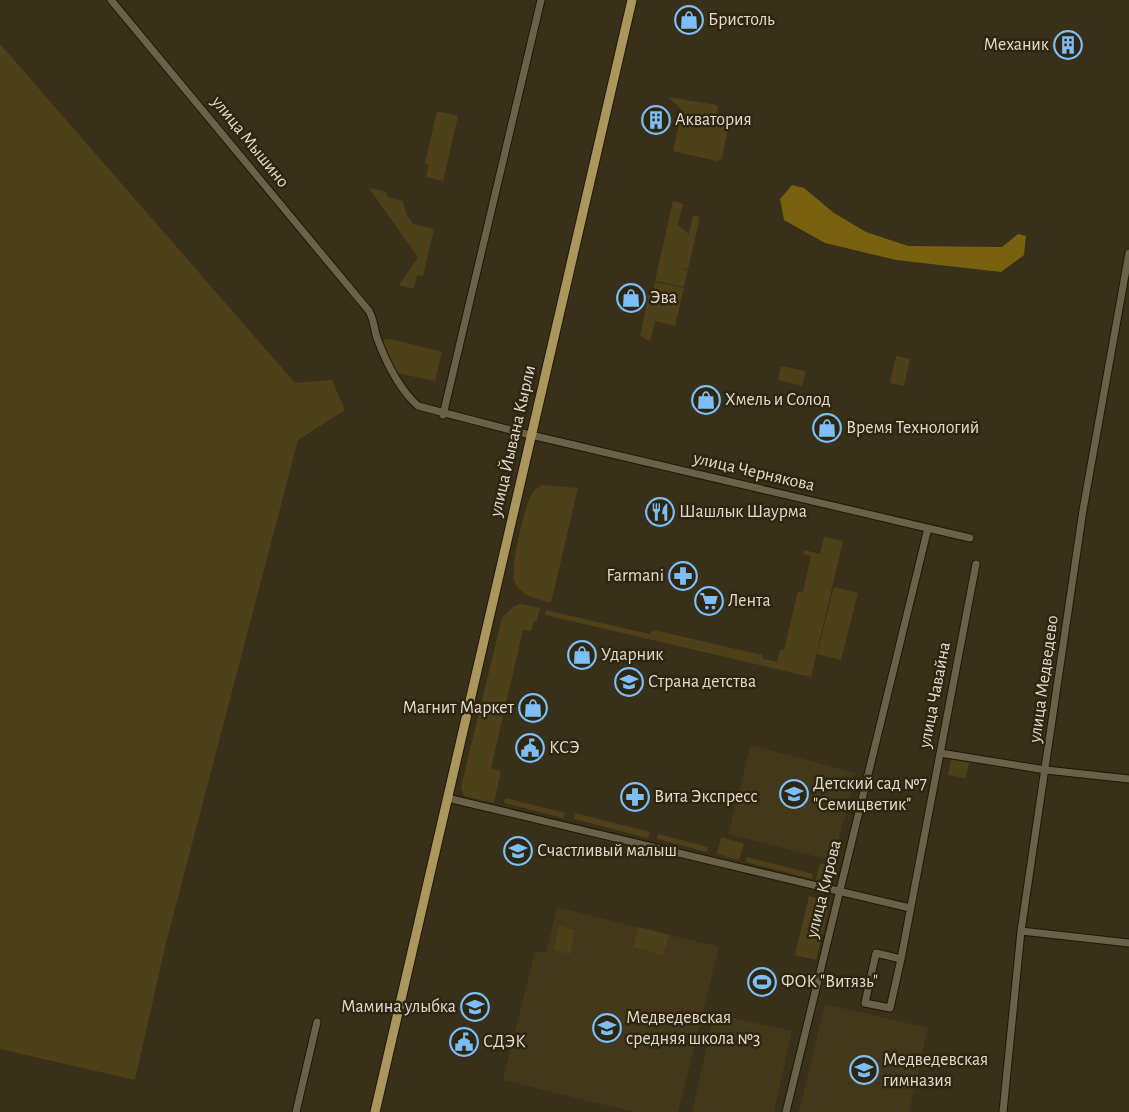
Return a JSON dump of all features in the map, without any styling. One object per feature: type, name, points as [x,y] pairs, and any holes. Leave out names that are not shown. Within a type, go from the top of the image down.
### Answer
[{"type":"main road","name":"улица Йывана Кырли","points":[[375,1112],[632,0]]},
{"type":"street","name":"улица Мышино","points":[[111,0],[371,314],[377,338],[395,376],[409,398],[418,406],[443,414]]},
{"type":"street","points":[[443,414],[541,0]]},
{"type":"street","name":"улица Медведево","points":[[1003,1112],[1021,930],[1083,510],[1129,253]]},
{"type":"street","name":"улица Чернякова","points":[[443,414],[970,538]]},
{"type":"street","name":"улица Кирова","points":[[786,1112],[928,528]]},
{"type":"street","name":"улица Чавайна","points":[[901,958],[876,953],[865,1003],[890,1008],[901,958],[976,564]]},
{"type":"street","points":[[940,753],[1046,770],[1129,779]]},
{"type":"street","points":[[447,798],[910,908]]},
{"type":"street","points":[[1021,930],[1129,943]]},
{"type":"street","points":[[296,1112],[317,1022]]},
{"type":"shaded area","points":[[0,44],[295,383],[332,380],[345,410],[298,440],[165,947],[135,1080],[0,1049]]},
{"type":"shaded area","points":[[668,97],[716,105],[718,108],[716,120],[729,123],[722,159],[717,161],[673,151],[682,110]]},
{"type":"shaded area","points":[[437,111],[458,116],[443,181],[426,177],[429,165],[425,163]]},
{"type":"shaded area","points":[[792,185],[804,188],[834,213],[866,232],[908,246],[1002,247],[1018,234],[1026,236],[1024,255],[1001,272],[896,260],[825,243],[784,220],[780,199]]},
{"type":"shaded area","points":[[369,188],[386,192],[388,197],[403,201],[406,214],[413,224],[434,229],[423,276],[417,275],[414,289],[399,285],[418,257]]},
{"type":"shaded area","points":[[673,201],[683,204],[678,225],[689,234],[693,215],[700,217],[688,269],[678,267],[688,270],[684,287],[655,281]]},
{"type":"shaded area","points":[[655,282],[684,288],[675,326],[655,321],[650,341],[640,336],[650,289],[653,290]]},
{"type":"shaded area","points":[[390,339],[442,352],[435,381],[397,373],[383,343],[384,340]]},
{"type":"shaded area","points":[[896,356],[910,359],[904,386],[890,383]]},
{"type":"shaded area","points":[[781,366],[806,371],[802,386],[778,380]]},
{"type":"shaded area","points":[[542,485],[578,488],[551,603],[521,591],[515,583],[514,576],[516,552],[526,509],[533,492]]},
{"type":"shaded area","points":[[824,537],[843,541],[811,677],[545,615],[546,610],[649,634],[654,630],[762,655],[763,659],[777,662],[780,650],[784,650],[798,591],[803,592],[811,556],[803,554],[804,550],[820,554]]},
{"type":"shaded area","points":[[834,587],[858,593],[841,660],[817,654]]},
{"type":"shaded area","points":[[520,604],[540,608],[537,620],[533,623],[531,631],[523,630],[491,768],[501,771],[494,803],[464,796],[461,787],[502,618],[513,607]]},
{"type":"shaded area","name":"Детский сад №7 \"Семицветик\"","points":[[751,745],[856,773],[833,861],[728,834]]},
{"type":"shaded area","points":[[951,759],[969,763],[966,778],[948,775]]},
{"type":"shaded area","points":[[505,798],[565,813],[563,818],[504,803]]},
{"type":"shaded area","points":[[575,813],[650,832],[648,838],[574,819]]},
{"type":"shaded area","points":[[658,834],[708,847],[707,852],[657,839]]},
{"type":"shaded area","points":[[721,837],[744,844],[739,860],[717,854]]},
{"type":"shaded area","points":[[747,857],[813,874],[812,879],[746,862]]},
{"type":"shaded area","points":[[820,863],[832,866],[828,883],[816,880]]},
{"type":"shaded area","points":[[809,896],[830,902],[816,960],[795,955]]},
{"type":"shaded area","name":"Медведевская средняя школа №3","points":[[557,907],[719,947],[678,1112],[634,1112],[503,1080],[535,951],[546,953]]},
{"type":"shaded area","points":[[559,926],[575,930],[570,954],[554,950]]},
{"type":"shaded area","points":[[639,927],[669,935],[663,955],[633,947]]},
{"type":"shaded area","name":"Медведевская гимназия","points":[[825,1004],[928,1028],[909,1112],[799,1112]]},
{"type":"shaded area","points":[[714,1014],[792,1031],[774,1112],[692,1112]]},
{"type":"place","name":"Бристоль","points":[[689,20]]},
{"type":"place","name":"Механик","points":[[1068,45]]},
{"type":"place","name":"Акватория","points":[[656,120]]},
{"type":"place","name":"Эва","points":[[631,298]]},
{"type":"place","name":"Хмель и Солод","points":[[706,400]]},
{"type":"place","name":"Время Технологий","points":[[827,428]]},
{"type":"place","name":"Шашлык Шаурма","points":[[660,512]]},
{"type":"place","name":"Farmani","points":[[683,576]]},
{"type":"place","name":"Лента","points":[[709,601]]},
{"type":"place","name":"Ударник","points":[[582,655]]},
{"type":"place","name":"Страна детства","points":[[629,682]]},
{"type":"place","name":"Магнит Маркет","points":[[533,708]]},
{"type":"place","name":"КСЭ","points":[[530,748]]},
{"type":"place","name":"Детский сад №7 \"Семицветик\"","points":[[794,794]]},
{"type":"place","name":"Вита Экспресс","points":[[635,797]]},
{"type":"place","name":"Счастливый малыш","points":[[518,851]]},
{"type":"place","name":"ФОК \"Витязь\"","points":[[762,982]]},
{"type":"place","name":"Мамина улыбка","points":[[475,1007]]},
{"type":"place","name":"Медведевская средняя школа №3","points":[[607,1028]]},
{"type":"place","name":"СДЭК","points":[[464,1042]]},
{"type":"place","name":"Медведевская гимназия","points":[[864,1070]]}]
